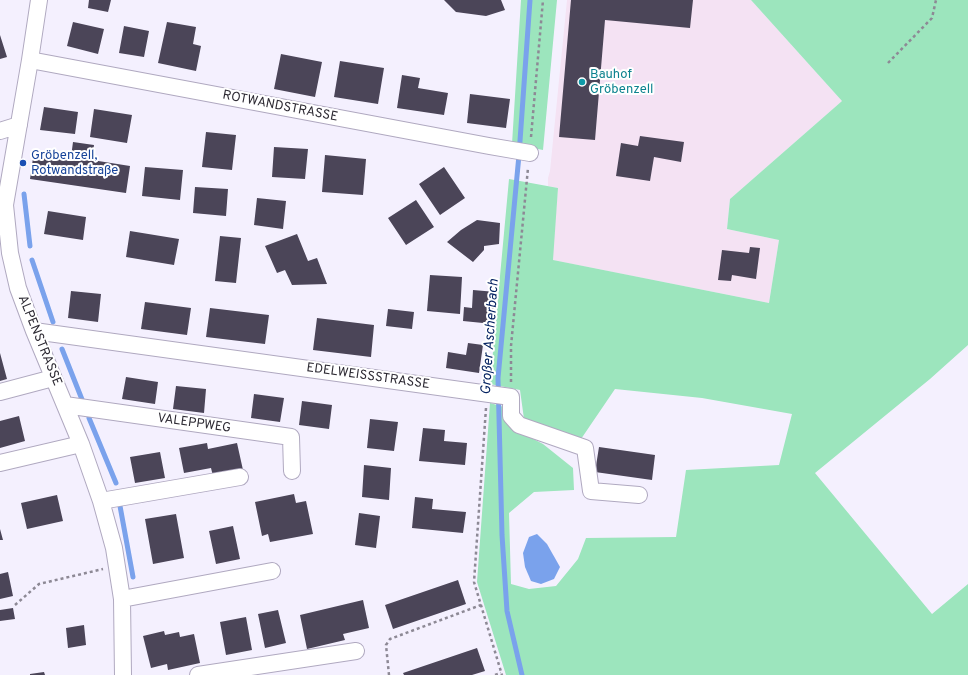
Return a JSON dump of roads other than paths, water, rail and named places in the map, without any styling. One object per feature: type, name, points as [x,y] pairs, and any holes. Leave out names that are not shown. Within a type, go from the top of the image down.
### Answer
[{"type":"street","name":"ALPENSTRASSE","points":[[39,0],[19,125],[3,206],[10,253],[18,288],[34,331],[82,444],[114,548],[122,599],[123,675]]},
{"type":"street","name":"ROTWANDSTRASSE","points":[[30,60],[521,152]]},
{"type":"street","points":[[0,131],[19,125]]},
{"type":"street","name":"EDELWEISSSTRASSE","points":[[34,331],[511,397],[511,416],[518,424],[585,448],[591,491],[639,495]]},
{"type":"street","points":[[0,392],[54,378]]},
{"type":"street","name":"VALEPPWEG","points":[[65,405],[291,438],[292,471]]},
{"type":"street","points":[[0,463],[82,444]]},
{"type":"street","points":[[101,502],[240,477]]},
{"type":"street","points":[[122,599],[272,570]]},
{"type":"street","points":[[198,675],[356,651]]},
{"type":"water","points":[[537,534],[547,544],[560,567],[554,579],[541,584],[531,581],[525,567],[523,553],[529,537]]},
{"type":"waterway","name":"Großer Ascherbach","points":[[522,675],[507,611],[502,535],[498,378],[519,155],[530,0]]},
{"type":"waterway","points":[[24,194],[30,246]]},
{"type":"waterway","points":[[32,260],[53,322]]},
{"type":"waterway","points":[[62,349],[83,402]]},
{"type":"waterway","points":[[89,418],[116,483]]},
{"type":"waterway","points":[[120,506],[133,577]]},
{"type":"place","name":"Bauhof Gröbenzell","points":[[582,82]]},
{"type":"place","name":"Gröbenzell, Rotwandstraße","points":[[23,163]]}]
